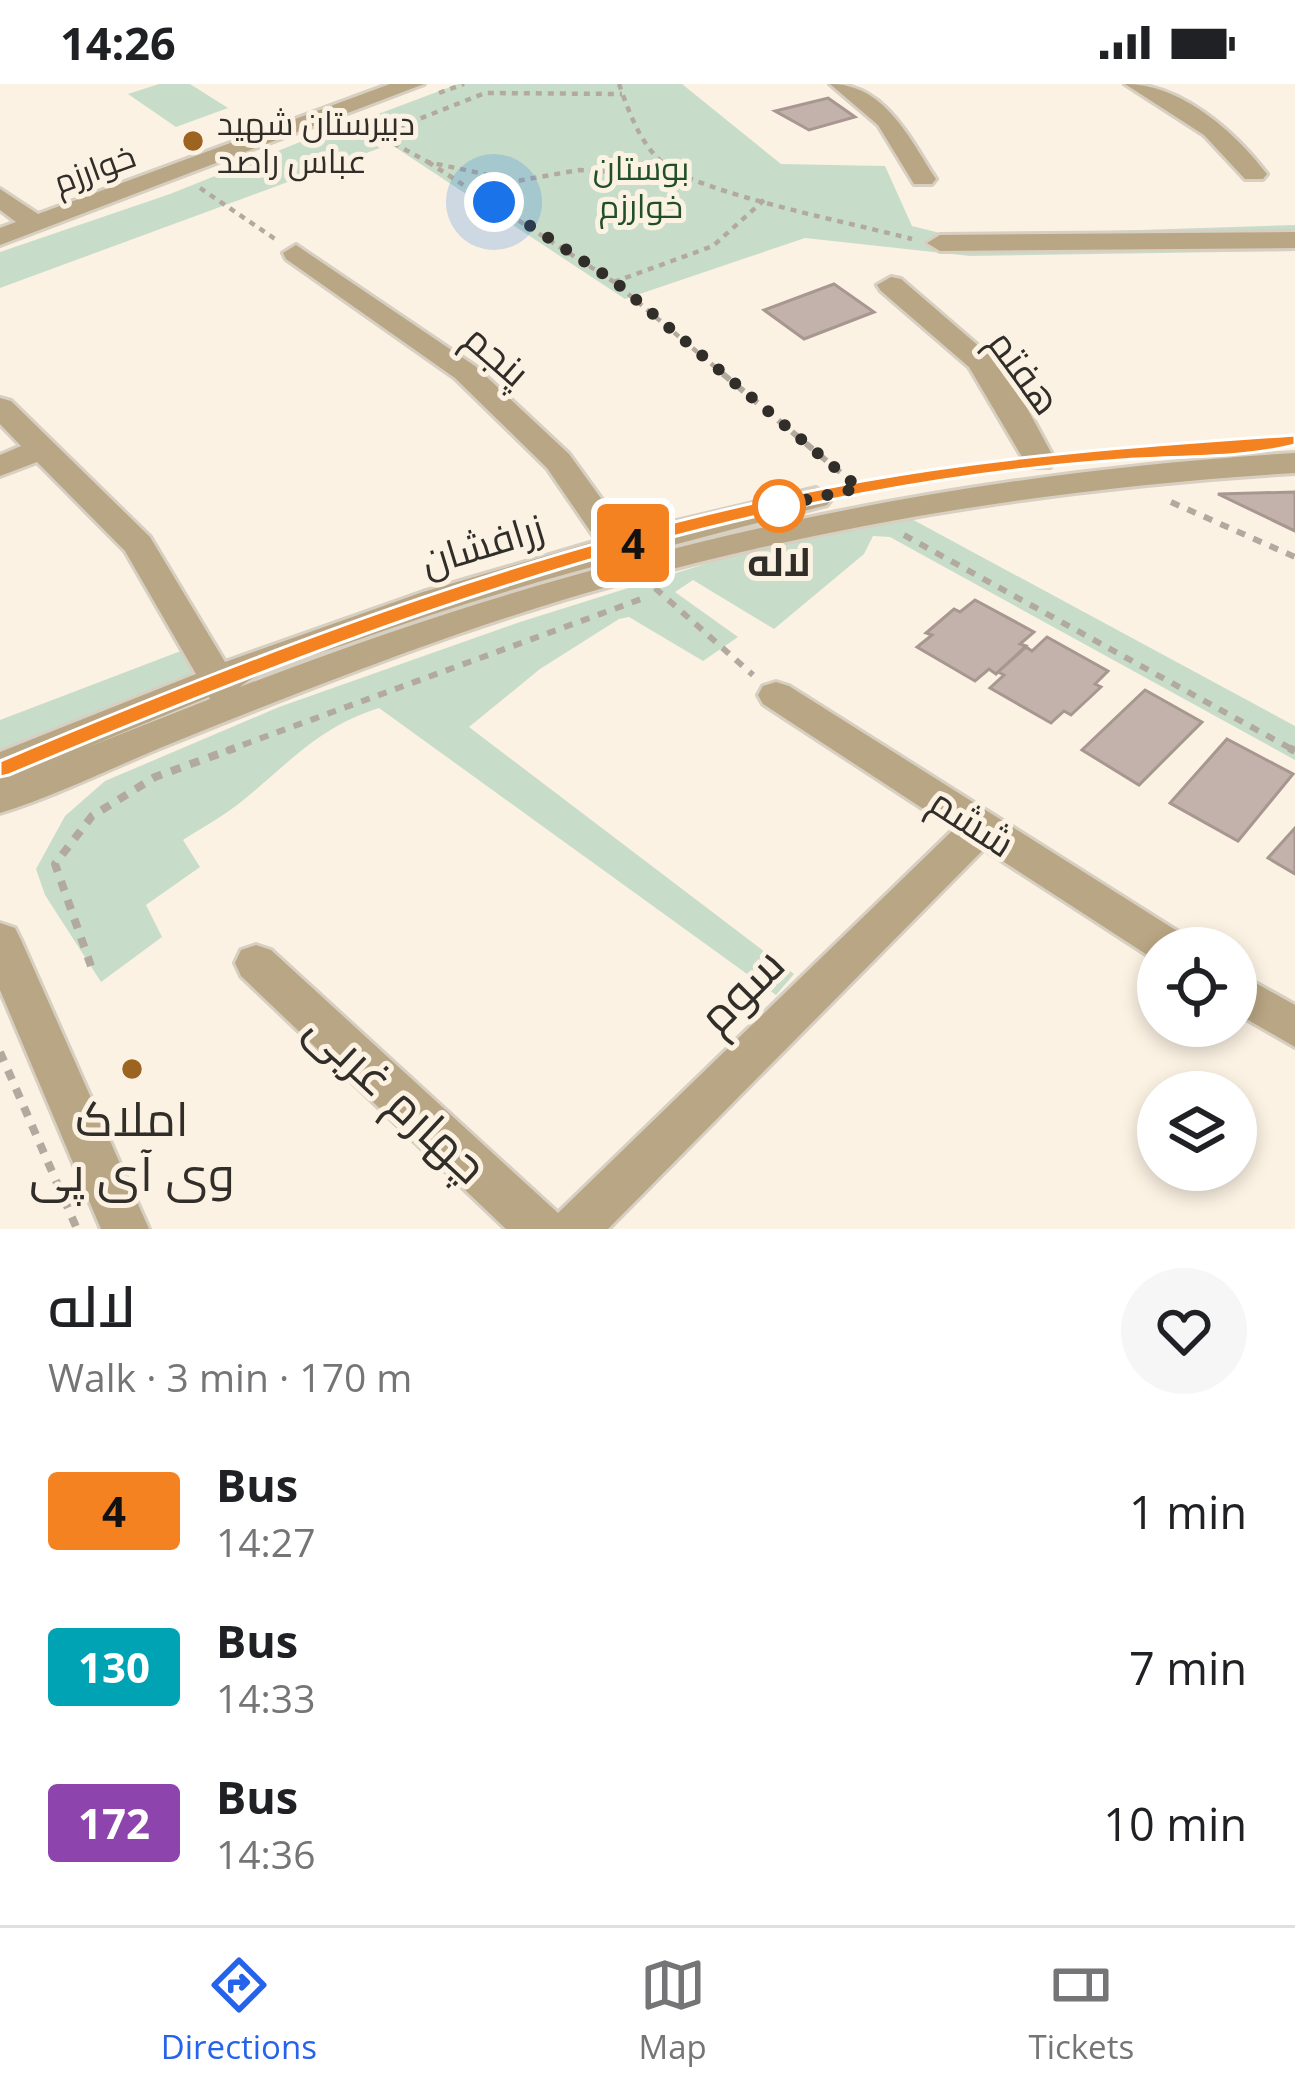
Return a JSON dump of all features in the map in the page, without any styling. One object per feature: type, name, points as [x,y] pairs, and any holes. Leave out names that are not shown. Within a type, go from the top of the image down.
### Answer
[{"type":"street","name":"خوارزم","points":[[0,237],[412,84]]},
{"type":"street","points":[[842,84],[887,121],[923,179]]},
{"type":"street","points":[[1137,84],[1213,130],[1254,174]]},
{"type":"street","points":[[0,197],[35,224]]},
{"type":"street","points":[[940,243],[1295,240]]},
{"type":"street","name":"پنجم","points":[[296,253],[465,372],[558,461],[626,558]]},
{"type":"street","name":"هفتم","points":[[891,284],[979,361],[1012,408],[1039,460]]},
{"type":"street","points":[[0,407],[138,545],[224,691]]},
{"type":"street","name":"زرافشان","points":[[877,509],[1039,460],[1295,441]]},
{"type":"street","points":[[0,466],[41,449]]},
{"type":"street","name":"زرافشان","points":[[0,768],[224,691],[452,623],[626,558],[877,509],[1113,476],[1295,463]]},
{"type":"street","name":"زرافشان","points":[[0,798],[224,691]]},
{"type":"street","name":"ششم","points":[[776,695],[1137,927]]},
{"type":"street","name":"سوم","points":[[575,1229],[981,826]]},
{"type":"street","points":[[0,940],[125,1229]]},
{"type":"street","name":"چهارم غربی","points":[[256,963],[540,1229]]},
{"type":"street","points":[[1257,1004],[1295,1028]]},
{"type":"path","points":[[619,84],[632,122],[665,165],[764,200],[940,243]]},
{"type":"path","points":[[374,136],[485,93],[622,94]]},
{"type":"path","points":[[332,111],[428,162],[614,281],[918,546],[1295,751]]},
{"type":"path","points":[[428,162],[517,181],[579,170],[646,174],[665,165]]},
{"type":"path","points":[[177,172],[296,253]]},
{"type":"path","points":[[614,281],[713,245],[764,200]]},
{"type":"path","points":[[1113,476],[1295,557]]},
{"type":"path","points":[[877,509],[921,524]]},
{"type":"path","points":[[626,558],[776,695]]},
{"type":"path","points":[[91,966],[55,865],[92,816],[155,776],[545,631],[681,586]]},
{"type":"path","points":[[0,1052],[77,1229]]},
{"type":"green space","points":[[159,84],[190,84],[228,108],[176,127],[128,94]]},
{"type":"green space","name":"بوستان خوارزم","points":[[458,84],[682,84],[781,164],[885,166],[912,226],[952,236],[1295,225],[1295,251],[970,256],[805,238],[625,299],[357,122]]},
{"type":"green space","points":[[348,128],[380,148],[0,288],[0,252],[170,194],[325,132]]},
{"type":"green space","points":[[908,517],[1295,726],[1295,760],[890,537],[873,536],[864,554],[774,629],[693,580],[675,592],[738,637],[703,661],[629,617],[619,619],[540,669],[469,727],[794,974],[776,995],[379,708],[323,734],[239,803],[183,840],[200,867],[146,905],[162,937],[101,982],[45,895],[36,869],[65,816],[105,781],[279,707],[520,622],[846,525]]},
{"type":"green space","points":[[186,649],[195,672],[181,683],[0,753],[0,720]]},
{"type":"building","points":[[828,98],[855,117],[809,130],[775,111]]},
{"type":"building","points":[[834,284],[874,312],[804,339],[764,310]]},
{"type":"building","points":[[1295,492],[1295,531],[1218,494]]},
{"type":"building","points":[[975,600],[1034,632],[996,674],[989,669],[975,681],[917,647],[954,609],[960,612]]},
{"type":"building","points":[[1047,637],[1108,671],[1095,684],[1101,687],[1071,715],[1064,711],[1051,723],[990,688],[1004,675],[998,672],[1026,647],[1032,651]]},
{"type":"building","points":[[1145,690],[1202,722],[1139,785],[1082,750]]},
{"type":"building","points":[[1227,739],[1293,774],[1238,841],[1170,803]]},
{"type":"building","points":[[1295,828],[1295,874],[1268,858]]},
{"type":"bus line","name":"4","points":[[0,768],[215,679],[437,599],[677,530],[859,488],[1039,460],[1295,441]]},
{"type":"place","name":"دبیرستان شهید عباس راصد","points":[[193,141]]},
{"type":"place","name":"لاله","points":[[779,506]]},
{"type":"place","name":"املاک وی آی پی","points":[[132,1069]]},
{"type":"route","points":[[494,202],[614,281],[859,488],[779,506]]}]
